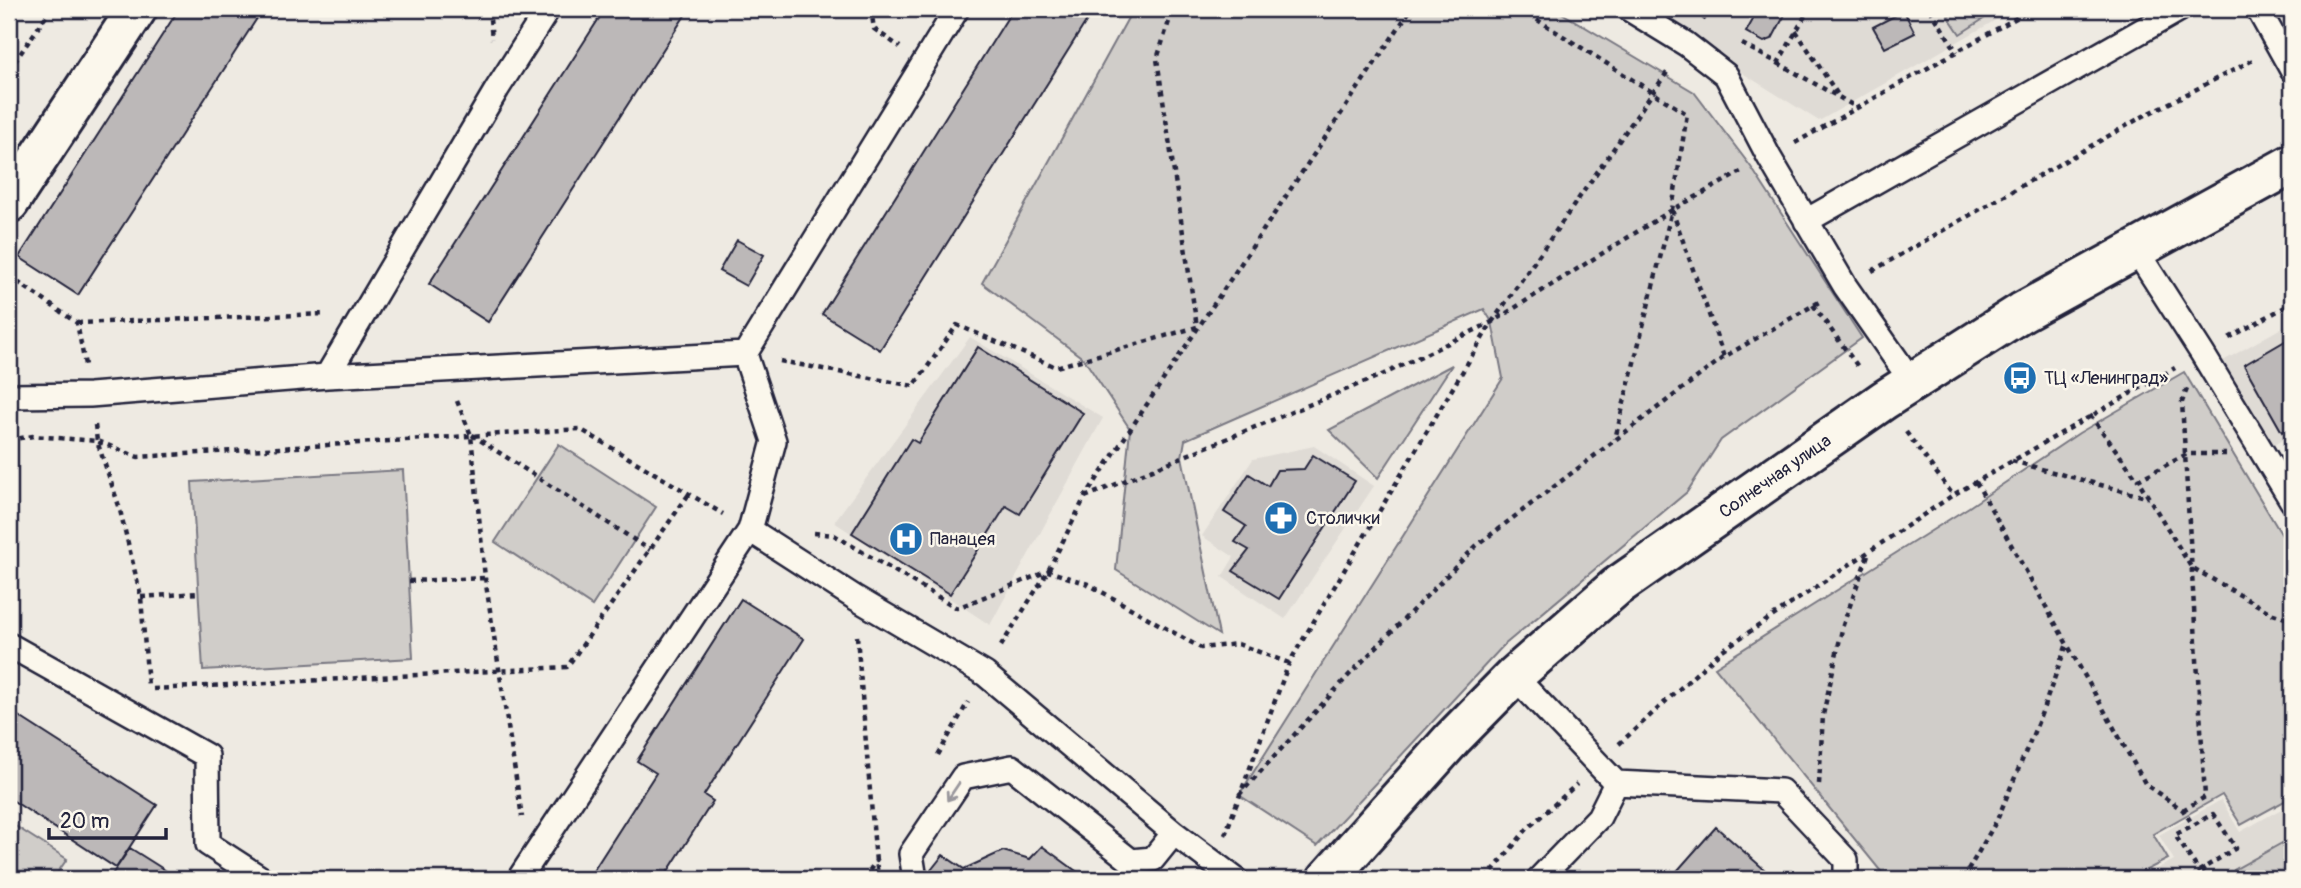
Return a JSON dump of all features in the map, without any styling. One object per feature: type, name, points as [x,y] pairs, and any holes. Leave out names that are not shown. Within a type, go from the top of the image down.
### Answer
[{"type":"street","points":[[9,203],[137,9]]},
{"type":"street","name":"Солнечная улица","points":[[1327,879],[1453,738],[1514,676],[1616,587],[1912,382],[2022,312],[2292,164]]},
{"type":"lane","points":[[327,376],[497,89],[548,9]]},
{"type":"lane","points":[[519,879],[750,530],[774,441],[745,354],[957,9]]},
{"type":"lane","points":[[1629,9],[1686,44],[1726,75],[1806,222],[1845,286],[1912,382]]},
{"type":"lane","points":[[1806,222],[2180,9]]},
{"type":"lane","points":[[2258,9],[2292,70]]},
{"type":"lane","points":[[2136,250],[2292,500]]},
{"type":"lane","points":[[9,396],[90,395],[327,376],[745,354]]},
{"type":"lane","points":[[750,530],[854,597],[985,674],[1174,832],[1236,879]]},
{"type":"lane","points":[[9,645],[207,756],[208,844],[262,879]]},
{"type":"lane","points":[[1514,676],[1616,783],[1780,791],[1846,860],[1846,879]]},
{"type":"lane","points":[[915,879],[911,854],[963,777],[1012,766],[1131,861],[1148,869],[1174,832]]},
{"type":"lane","points":[[1539,879],[1599,817],[1616,783]]},
{"type":"path","points":[[9,70],[51,9]]},
{"type":"path","points":[[871,9],[874,29],[923,63]]},
{"type":"path","points":[[1173,9],[1157,60],[1197,327]]},
{"type":"path","points":[[1002,646],[1048,571],[1085,497],[1411,9]]},
{"type":"path","points":[[1520,9],[1687,114],[1672,210],[1615,440]]},
{"type":"path","points":[[1778,63],[1809,9]]},
{"type":"path","points":[[1940,9],[1931,11],[1957,52]]},
{"type":"path","points":[[1085,497],[1384,374],[1492,322],[1672,210],[2032,9]]},
{"type":"path","points":[[1702,22],[1713,28]]},
{"type":"path","points":[[1796,31],[1839,97]]},
{"type":"path","points":[[1734,40],[1858,108]]},
{"type":"path","points":[[1215,865],[1289,663],[1492,322],[1686,44]]},
{"type":"path","points":[[1239,795],[1350,674],[1476,546],[1724,357],[2140,118],[2278,47]]},
{"type":"path","points":[[1672,210],[1724,357]]},
{"type":"path","points":[[9,276],[77,323],[364,313]]},
{"type":"path","points":[[1486,879],[1527,829],[1721,652],[1954,495],[2090,415],[2292,303]]},
{"type":"path","points":[[1813,305],[1860,369]]},
{"type":"path","points":[[77,323],[97,441],[119,506],[141,597],[151,724]]},
{"type":"path","points":[[745,354],[914,386],[957,325],[1056,367],[1197,327]]},
{"type":"path","points":[[2183,810],[2205,797],[2182,402],[2202,353]]},
{"type":"path","points":[[444,370],[471,435],[485,578],[512,759]]},
{"type":"path","points":[[2090,415],[2138,480],[2191,566],[2273,614],[2292,620]]},
{"type":"path","points":[[9,440],[33,436],[97,441],[138,457],[580,429],[750,530]]},
{"type":"path","points":[[1904,429],[1954,495]]},
{"type":"path","points":[[471,435],[650,550]]},
{"type":"path","points":[[2138,480],[2187,454],[2264,453]]},
{"type":"path","points":[[2012,461],[2150,499]]},
{"type":"path","points":[[1976,482],[2146,785],[2183,810],[2193,825]]},
{"type":"path","points":[[149,689],[567,667],[690,494]]},
{"type":"path","points":[[810,533],[834,534],[957,608],[1048,571],[1088,583],[1201,648],[1238,644],[1289,663]]},
{"type":"path","points":[[1817,829],[1822,715],[1843,625],[1869,551]]},
{"type":"path","points":[[409,581],[485,578]]},
{"type":"path","points":[[141,597],[198,593]]},
{"type":"path","points":[[854,597],[879,879]]},
{"type":"path","points":[[1963,879],[1997,820],[2067,644]]},
{"type":"path","points":[[2213,814],[2236,848],[2199,871],[2175,835],[2193,825],[2213,814]]},
{"type":"path","points":[[2202,869],[2209,879]]},
{"type":"shaded area","points":[[1133,9],[1555,9],[1694,92],[1751,167],[1862,338],[1721,440],[1687,492],[1503,646],[1317,846],[1239,795],[1503,378],[1492,322],[1484,309],[1185,440],[1182,457],[1219,635],[1116,570],[1130,429],[1084,359],[982,283]]},
{"type":"shaded area","points":[[1640,9],[2015,9],[1819,121]]},
{"type":"shaded area","points":[[1958,9],[1999,9],[1960,34],[1948,16]]},
{"type":"shaded area","points":[[2292,322],[2292,434],[2274,445],[2223,361]]},
{"type":"shaded area","points":[[970,337],[1103,418],[990,625],[834,522]]},
{"type":"shaded area","points":[[1452,365],[1378,478],[1329,430]]},
{"type":"shaded area","points":[[2184,372],[2292,552],[2292,797],[2241,825],[2222,795],[2153,834],[2168,859],[2129,879],[1887,879],[1715,667],[1969,507],[2079,433]]},
{"type":"shaded area","points":[[559,444],[656,507],[592,606],[495,542]]},
{"type":"shaded area","points":[[1314,446],[1374,486],[1285,619],[1222,577],[1234,557],[1202,536],[1253,459]]},
{"type":"shaded area","points":[[403,470],[413,658],[203,670],[192,482]]},
{"type":"shaded area","points":[[2221,800],[2240,832],[2292,803],[2292,879],[2137,879],[2174,860],[2159,835]]},
{"type":"shaded area","points":[[9,822],[67,859],[53,879],[9,879]]},
{"type":"shaded area","points":[[2282,843],[2292,860],[2292,879],[2239,879],[2234,870]]},
{"type":"building","points":[[179,9],[263,9],[78,295],[19,257]]},
{"type":"building","points":[[605,9],[689,9],[488,322],[429,284]]},
{"type":"building","points":[[1013,9],[1094,9],[880,350],[822,314]]},
{"type":"building","points":[[1759,9],[1788,9],[1772,39],[1764,42],[1746,32]]},
{"type":"building","points":[[1904,11],[1915,33],[1885,48],[1873,27]]},
{"type":"building","points":[[737,240],[764,255],[746,286],[719,271]]},
{"type":"building","points":[[2292,337],[2292,426],[2282,432],[2244,365]]},
{"type":"building","points":[[978,347],[1083,413],[1020,514],[1006,506],[950,594],[852,533],[911,439],[918,443]]},
{"type":"building","points":[[1313,455],[1355,481],[1279,599],[1233,571],[1249,550],[1235,542],[1246,526],[1224,512],[1249,474],[1268,486],[1277,470],[1304,469]]},
{"type":"building","points":[[741,599],[804,639],[704,795],[713,801],[663,879],[588,879],[656,773],[637,761]]},
{"type":"building","points":[[9,710],[157,805],[116,868],[9,798]]},
{"type":"building","points":[[1716,827],[1774,878],[1670,879]]},
{"type":"building","points":[[1042,846],[1087,879],[924,879],[943,855],[964,869],[1003,851],[1030,859]]},
{"type":"building","points":[[130,848],[179,879],[109,879]]},
{"type":"place","name":"ТЦ «Ленинград»","points":[[2020,378]]},
{"type":"place","name":"Столички","points":[[1281,518]]},
{"type":"place","name":"Панацея","points":[[906,539]]}]
